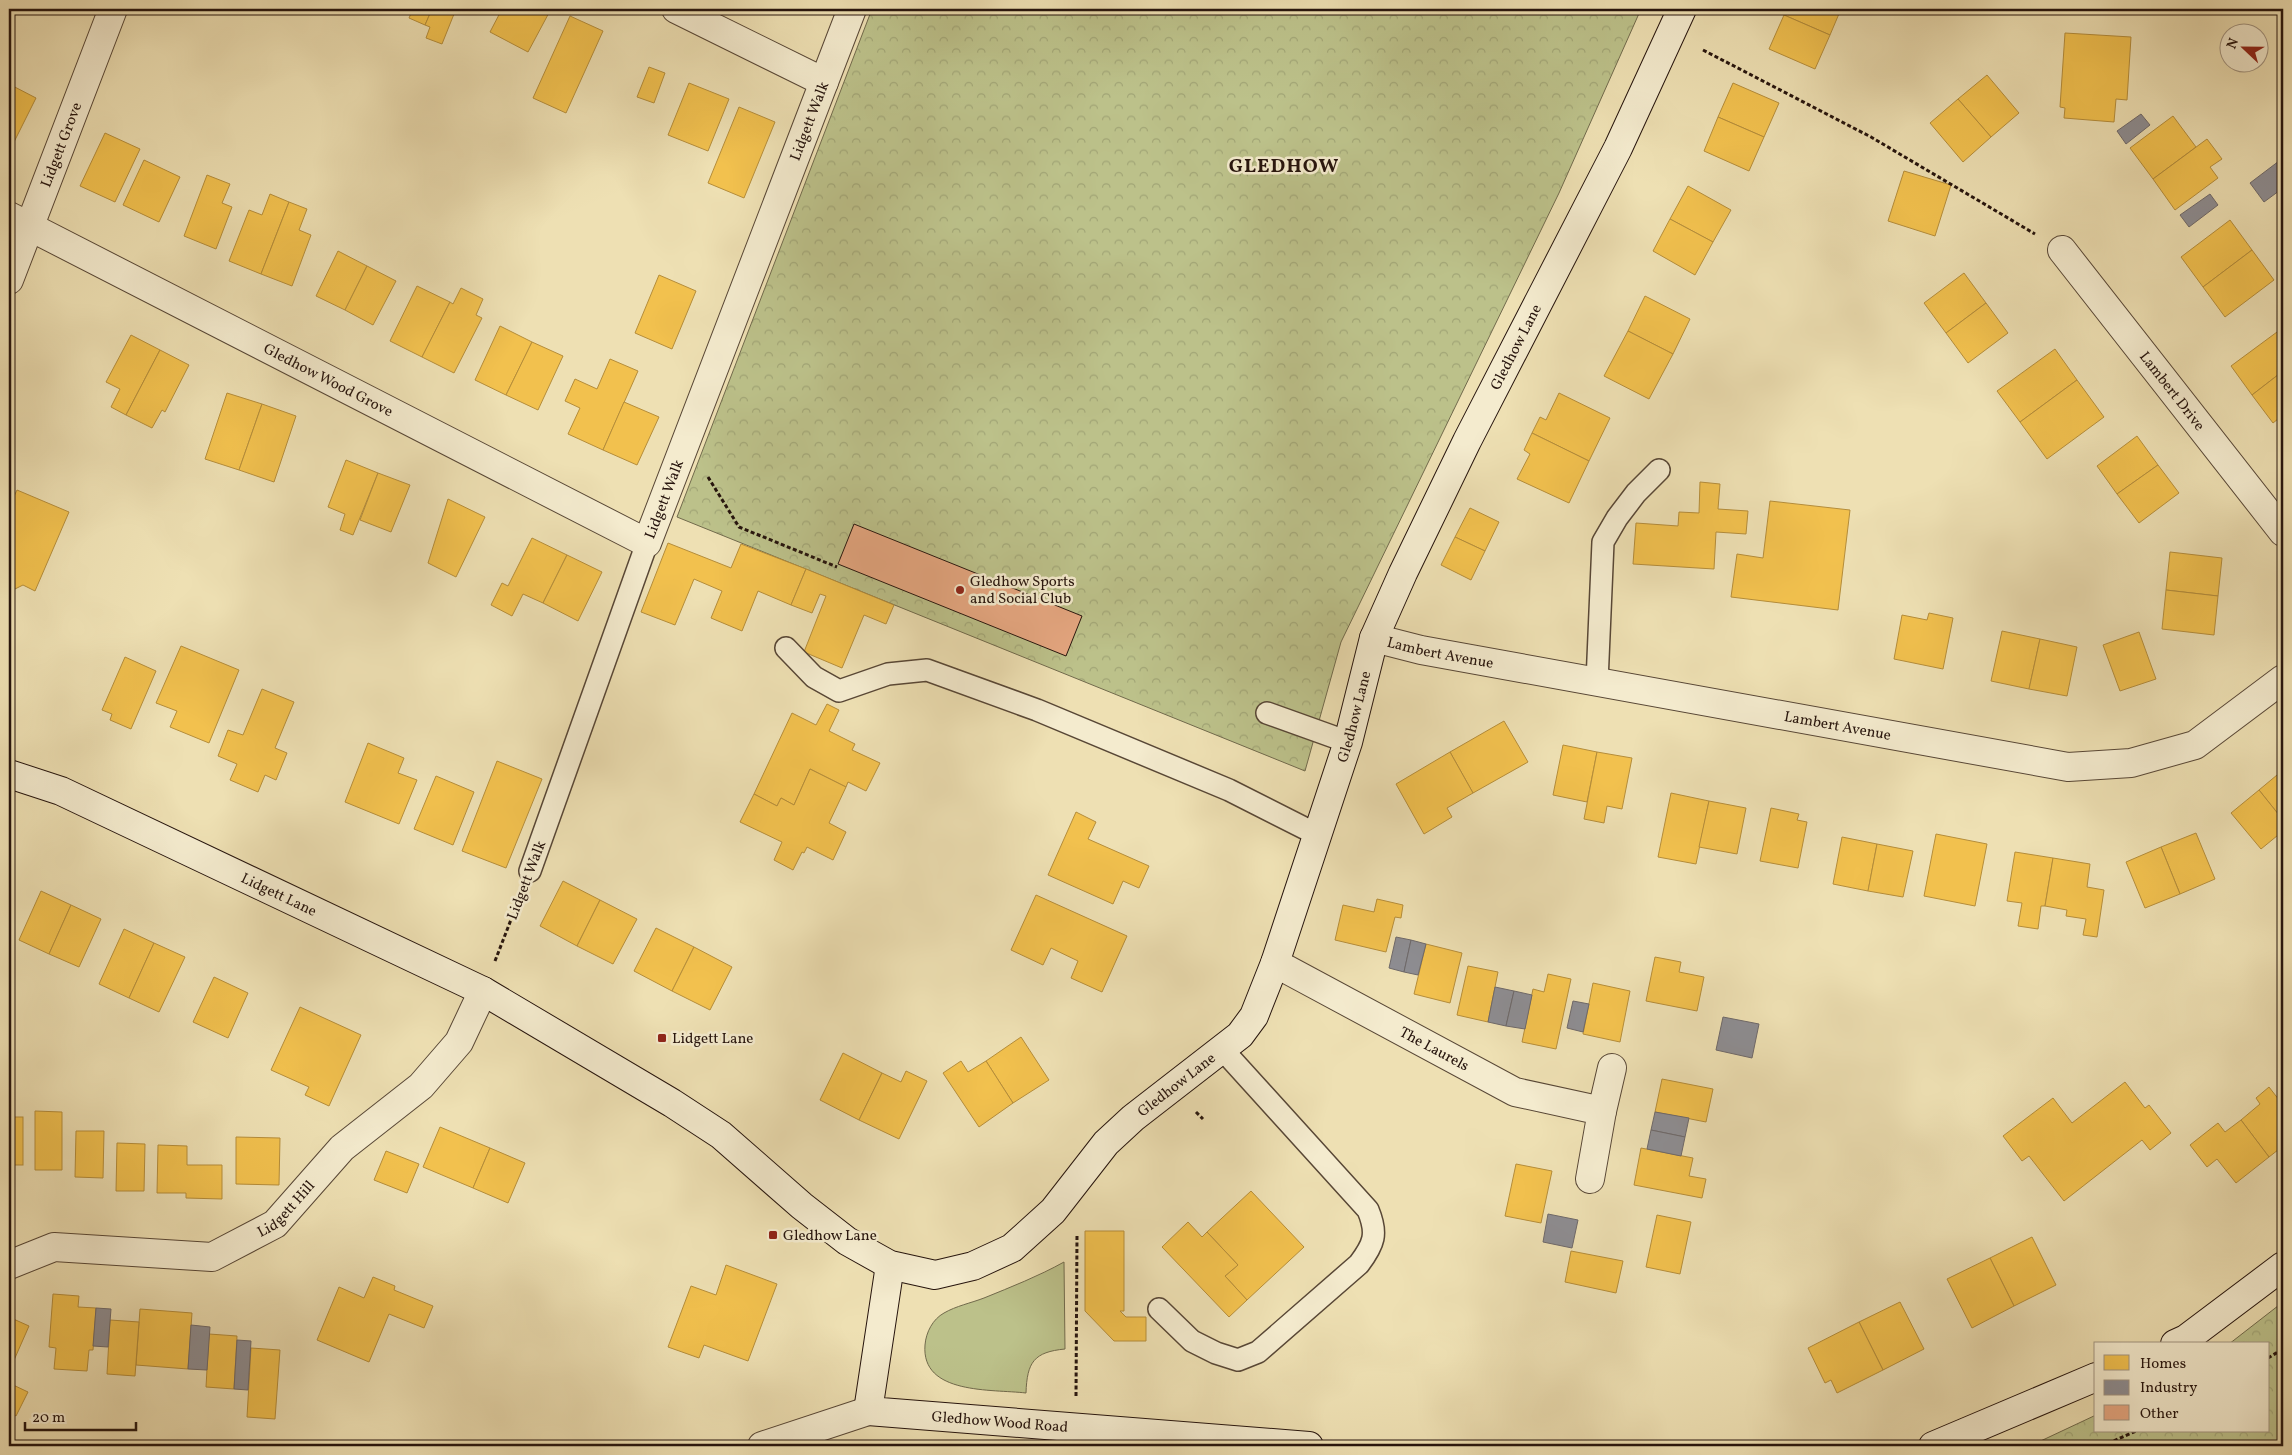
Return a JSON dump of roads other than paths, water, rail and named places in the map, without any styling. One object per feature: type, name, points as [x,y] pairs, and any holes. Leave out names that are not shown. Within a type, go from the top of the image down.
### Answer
[{"type":"street","name":"Lidgett Grove","points":[[9,280],[19,221],[112,9]]},
{"type":"street","points":[[676,9],[824,82]]},
{"type":"street","name":"Lidgett Walk","points":[[648,543],[852,9]]},
{"type":"street","name":"Gledhow Lane","points":[[890,1265],[935,1275],[973,1266],[1012,1248],[1053,1211],[1112,1136],[1240,1035],[1254,1016],[1275,963],[1348,742],[1374,638],[1467,440],[1618,148],[1682,9]]},
{"type":"street","name":"Gledhow Wood Grove","points":[[19,221],[648,543]]},
{"type":"street","name":"Lambert Drive","points":[[2062,250],[2283,532]]},
{"type":"street","name":"Lambert Avenue","points":[[1374,638],[1422,650],[2068,767],[2131,763],[2195,745],[2283,679]]},
{"type":"street","name":"Lidgett Lane","points":[[9,774],[60,791],[483,992],[672,1102],[721,1135],[802,1206],[847,1241],[890,1265]]},
{"type":"street","name":"The Laurels","points":[[1275,963],[1515,1092],[1602,1111]]},
{"type":"street","name":"Lidgett Hill","points":[[9,1265],[54,1247],[212,1257],[276,1224],[342,1148],[421,1086],[459,1042],[483,992]]},
{"type":"street","points":[[1590,1179],[1612,1068]]},
{"type":"street","points":[[762,1446],[868,1411],[890,1265]]},
{"type":"street","points":[[2179,1342],[2186,1339],[2283,1266]]},
{"type":"street","points":[[1933,1446],[2094,1378]]},
{"type":"street","name":"Gledhow Wood Road","points":[[868,1411],[1076,1426],[1309,1446]]},
{"type":"lane","points":[[1597,682],[1603,542],[1631,499],[1659,470]]},
{"type":"lane","name":"Lidgett Walk","points":[[530,871],[648,543]]},
{"type":"lane","points":[[786,648],[814,677],[839,691],[888,674],[927,670],[1037,710],[1229,790],[1318,835]]},
{"type":"lane","points":[[1267,713],[1348,742]]},
{"type":"lane","points":[[1159,1309],[1192,1341],[1216,1353],[1238,1360],[1258,1352],[1359,1264],[1371,1248],[1374,1226],[1368,1210],[1222,1049]]},
{"type":"place","name":"Gledhow Sports and Social Club","points":[[960,590]]},
{"type":"place","name":"Lidgett Lane","points":[[662,1038]]},
{"type":"place","name":"Gledhow Lane","points":[[773,1235]]},
{"type":"district","name":"GLEDHOW","points":[[1284,165]]}]
